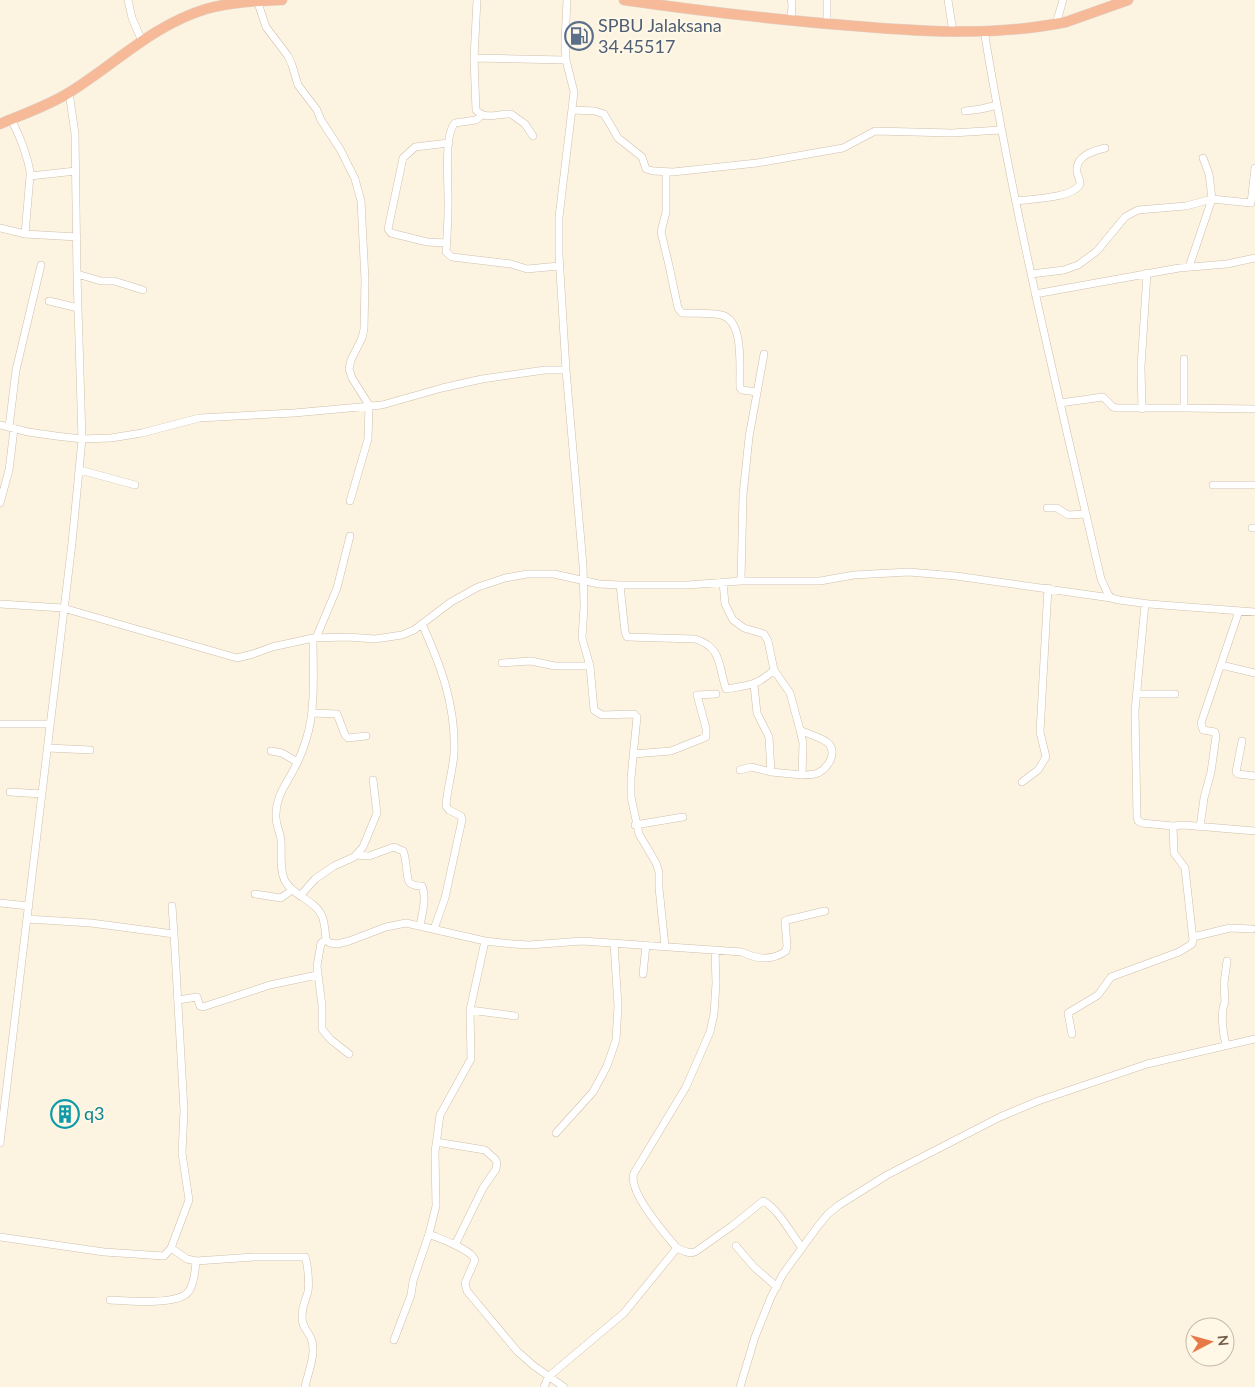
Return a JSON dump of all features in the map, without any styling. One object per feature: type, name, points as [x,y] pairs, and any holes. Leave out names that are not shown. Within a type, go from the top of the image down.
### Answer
[{"type":"highway","points":[[0,124],[70,92],[111,62],[170,24],[206,9],[257,0],[282,0]]},
{"type":"highway","points":[[624,0],[791,21],[952,32],[1025,28],[1056,24],[1128,0]]},
{"type":"street","points":[[128,0],[132,18],[142,41]]},
{"type":"street","points":[[257,0],[266,27],[288,56],[298,85],[317,110],[321,120],[340,148],[359,189],[363,225],[364,324],[362,338],[351,360],[349,369],[352,378],[369,405],[368,439],[350,500]]},
{"type":"street","points":[[477,0],[474,58],[476,109],[482,115],[511,114],[525,124],[533,136]]},
{"type":"street","points":[[567,0],[566,60],[574,86],[573,110],[559,217],[559,266],[584,581],[582,638],[590,666],[594,710],[602,715],[634,714],[638,717],[630,788],[635,825],[659,872],[665,946]]},
{"type":"street","points":[[791,0],[791,21]]},
{"type":"street","points":[[827,0],[827,24]]},
{"type":"street","points":[[948,0],[952,32]]},
{"type":"street","points":[[1056,24],[1063,0]]},
{"type":"street","points":[[984,30],[996,105],[1035,294],[1101,580],[1112,598]]},
{"type":"street","points":[[474,58],[566,60]]},
{"type":"street","points":[[0,1143],[2,1110],[28,919],[80,470],[82,439],[75,134],[70,92]]},
{"type":"street","points":[[965,111],[981,110],[996,105]]},
{"type":"street","points":[[573,110],[595,111],[604,114],[618,138],[642,158],[646,169],[666,172],[757,163],[828,151],[843,148],[875,131],[952,134],[1001,130]]},
{"type":"street","points":[[482,115],[476,120],[453,124],[450,132],[448,143],[446,252],[452,257],[511,264],[527,269],[559,266]]},
{"type":"street","points":[[11,119],[24,146],[31,176],[25,234]]},
{"type":"street","points":[[446,242],[427,242],[391,233],[388,229],[403,158],[414,147],[448,143]]},
{"type":"street","points":[[1016,201],[1056,196],[1076,190],[1080,184],[1077,168],[1081,159],[1086,154],[1105,148]]},
{"type":"street","points":[[1189,267],[1212,199],[1209,174],[1203,158]]},
{"type":"street","points":[[1031,274],[1064,270],[1078,265],[1097,251],[1125,217],[1133,212],[1186,206],[1212,199],[1251,203],[1255,168]]},
{"type":"street","points":[[31,176],[76,172]]},
{"type":"street","points":[[666,172],[666,212],[661,232],[678,308],[682,314],[720,314],[732,321],[737,331],[739,346],[740,388],[757,392]]},
{"type":"street","points":[[0,228],[25,234],[77,237]]},
{"type":"street","points":[[1035,294],[1147,273],[1227,264],[1255,258]]},
{"type":"street","points":[[0,504],[7,476],[16,370],[41,265]]},
{"type":"street","points":[[1142,408],[1141,367],[1147,273]]},
{"type":"street","points":[[77,274],[143,290]]},
{"type":"street","points":[[49,301],[78,308]]},
{"type":"street","points":[[741,581],[743,495],[749,437],[764,354]]},
{"type":"street","points":[[1184,359],[1184,408]]},
{"type":"street","points":[[0,425],[38,434],[82,439],[129,436],[199,418],[294,413],[382,405],[482,378],[545,370],[566,370]]},
{"type":"street","points":[[1060,403],[1103,397],[1113,407],[1255,409]]},
{"type":"street","points":[[80,470],[135,485]]},
{"type":"street","points":[[1213,485],[1255,485]]},
{"type":"street","points":[[1047,508],[1057,508],[1068,515],[1086,514]]},
{"type":"street","points":[[326,940],[321,913],[292,890],[283,876],[281,839],[276,818],[281,792],[306,740],[312,713],[315,638],[337,588],[350,536]]},
{"type":"street","points":[[0,604],[63,608],[237,658],[272,647],[315,638],[389,638],[414,630],[451,602],[478,587],[505,578],[527,574],[554,574],[598,584],[620,585],[741,581],[820,581],[854,575],[909,572],[940,574],[1048,588],[1145,604],[1255,612]]},
{"type":"street","points":[[723,582],[725,604],[733,620],[744,628],[764,634],[768,641],[774,670],[790,693],[803,743],[802,775]]},
{"type":"street","points":[[620,585],[627,636],[695,639],[705,642],[714,650],[726,689],[754,685],[774,670]]},
{"type":"street","points":[[1022,782],[1038,770],[1046,757],[1040,732],[1048,588]]},
{"type":"street","points":[[1145,604],[1135,711],[1138,821],[1172,826],[1255,831]]},
{"type":"street","points":[[1200,827],[1216,736],[1214,732],[1203,730],[1202,723],[1238,611]]},
{"type":"street","points":[[422,624],[439,660],[454,724],[454,755],[446,806],[449,810],[461,816],[462,820],[445,898],[434,929]]},
{"type":"street","points":[[502,663],[531,661],[555,666],[590,666]]},
{"type":"street","points":[[1221,665],[1255,673]]},
{"type":"street","points":[[754,685],[757,713],[768,737],[771,772]]},
{"type":"street","points":[[633,754],[671,751],[706,737],[706,728],[696,695],[716,694]]},
{"type":"street","points":[[1137,694],[1175,694]]},
{"type":"street","points":[[312,713],[337,714],[343,731],[348,738],[366,736]]},
{"type":"street","points":[[0,724],[50,724]]},
{"type":"street","points":[[740,770],[751,767],[771,772],[802,775],[813,774],[821,770],[831,759],[830,744],[800,730]]},
{"type":"street","points":[[1242,741],[1236,772],[1238,774],[1255,776]]},
{"type":"street","points":[[48,748],[90,750]]},
{"type":"street","points":[[271,751],[282,753],[297,762]]},
{"type":"street","points":[[300,896],[311,882],[328,870],[357,855],[363,847],[378,813],[373,780]]},
{"type":"street","points":[[10,792],[42,794]]},
{"type":"street","points":[[635,825],[648,821],[683,817]]},
{"type":"street","points":[[1072,1034],[1068,1013],[1098,995],[1111,977],[1179,952],[1192,944],[1193,937],[1185,868],[1174,853],[1172,826]]},
{"type":"street","points":[[357,855],[369,856],[394,847],[403,851],[408,867],[409,882],[422,886],[424,889],[424,904],[420,926]]},
{"type":"street","points":[[255,894],[281,898],[292,890]]},
{"type":"street","points":[[0,903],[29,906]]},
{"type":"street","points":[[0,1237],[104,1252],[160,1256],[171,1248],[188,1204],[189,1196],[182,1152],[184,1110],[172,906]]},
{"type":"street","points":[[326,940],[337,944],[396,924],[406,924],[485,941],[529,946],[582,941],[742,952],[762,959],[783,953],[786,948],[785,925],[787,920],[825,911]]},
{"type":"street","points":[[28,919],[91,922],[174,934]]},
{"type":"street","points":[[1193,937],[1230,928],[1252,928]]},
{"type":"street","points":[[326,940],[320,944],[317,966],[324,1033],[343,1051],[349,1054]]},
{"type":"street","points":[[394,1340],[411,1295],[417,1269],[430,1234],[436,1206],[434,1182],[436,1142],[440,1114],[471,1059],[470,1010],[485,941]]},
{"type":"street","points":[[556,1133],[593,1092],[607,1066],[616,1040],[618,1006],[614,943]]},
{"type":"street","points":[[643,974],[646,945]]},
{"type":"street","points":[[715,951],[716,983],[714,1014],[710,1032],[686,1087],[634,1173],[633,1185],[650,1215],[677,1248],[689,1253],[695,1252],[763,1201],[781,1219],[802,1248]]},
{"type":"street","points":[[1226,1045],[1223,1005],[1225,1002],[1224,982],[1227,961]]},
{"type":"street","points":[[178,1000],[196,997],[200,1006],[203,1007],[270,986],[317,975]]},
{"type":"street","points":[[470,1010],[515,1016]]},
{"type":"street","points":[[740,1387],[755,1337],[783,1274],[828,1214],[862,1190],[1000,1117],[1038,1101],[1124,1072],[1255,1039]]},
{"type":"street","points":[[436,1142],[485,1150],[497,1163],[496,1169],[483,1188],[455,1245]]},
{"type":"street","points":[[430,1234],[473,1255],[475,1259],[473,1268],[464,1283],[467,1291],[516,1350],[548,1378],[564,1387]]},
{"type":"street","points":[[736,1246],[754,1268],[777,1287]]},
{"type":"street","points":[[171,1248],[187,1259],[196,1261],[305,1257],[308,1294],[302,1304],[302,1319],[305,1331],[311,1337],[312,1351],[306,1387]]},
{"type":"street","points":[[544,1387],[548,1378],[624,1313],[677,1248]]},
{"type":"street","points":[[110,1300],[164,1301],[181,1297],[189,1291],[192,1284],[196,1261]]},
{"type":"place","name":"SPBU Jalaksana 34.45517","points":[[579,36]]},
{"type":"place","name":"q3","points":[[65,1114]]}]
